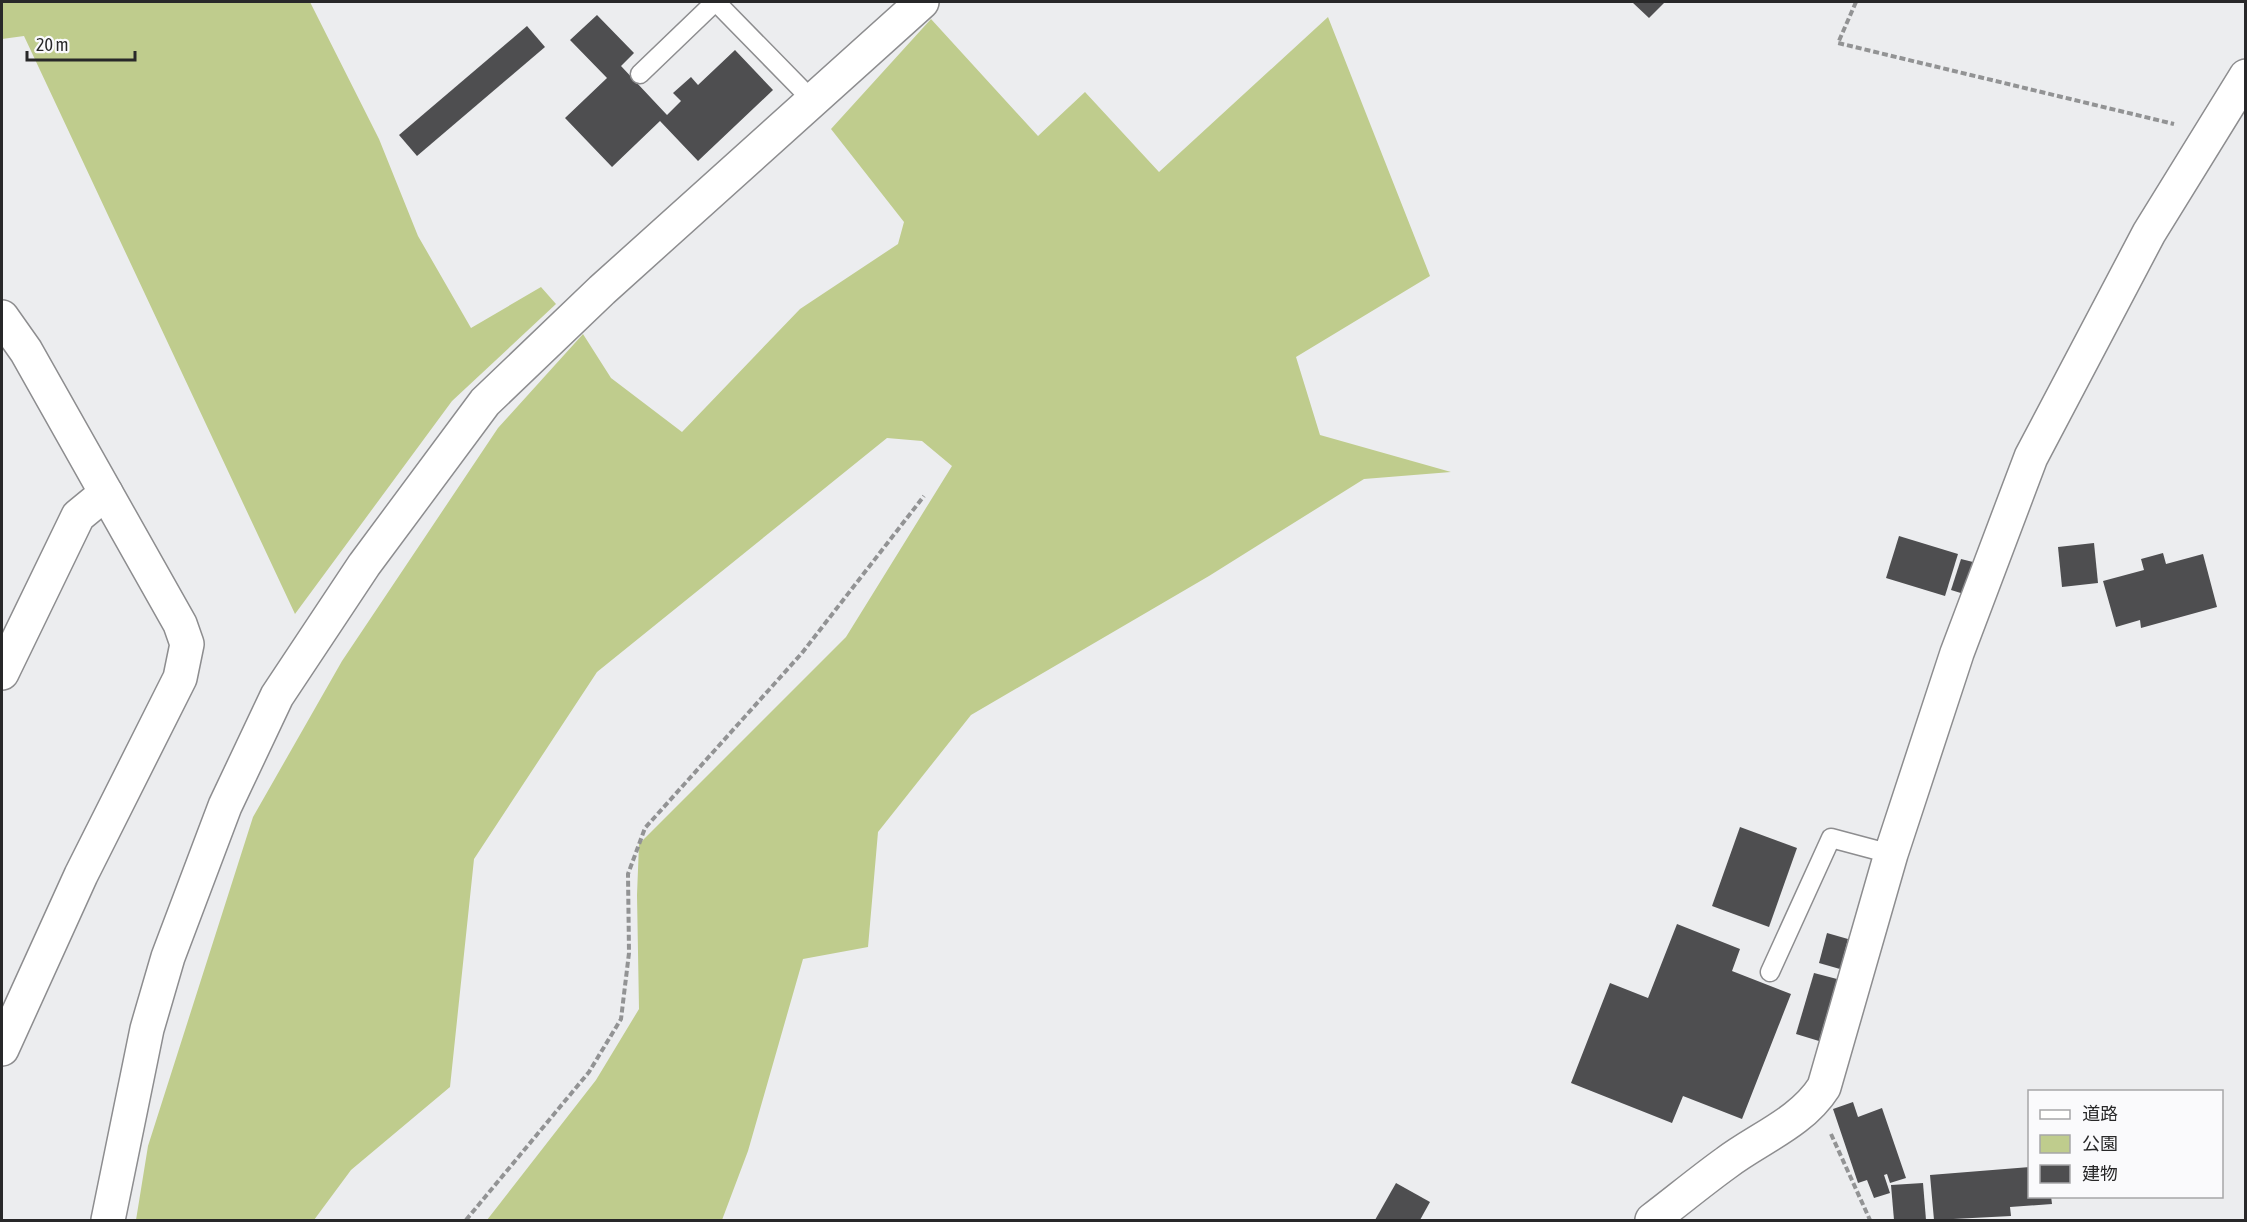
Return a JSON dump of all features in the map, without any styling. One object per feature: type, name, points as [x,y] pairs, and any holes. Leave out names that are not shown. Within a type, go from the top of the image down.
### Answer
[{"type":"street","points":[[108,1221],[147,1029],[168,957],[225,806],[277,696],[364,566],[485,402],[602,290],[921,2]]},
{"type":"street","points":[[1652,1221],[1727,1162],[1802,1114],[1816,1100],[1824,1087],[1891,854],[1957,653],[2031,457],[2149,233],[2246,76]]},
{"type":"street","points":[[2,317],[26,351],[180,624],[187,644],[180,678],[81,875],[2,1049]]},
{"type":"street","points":[[2,673],[78,516],[106,493]]},
{"type":"lane","points":[[640,74],[716,2],[813,101]]},
{"type":"lane","points":[[1770,972],[1831,838],[1891,854]]},
{"type":"path","points":[[1856,2],[1838,43],[2210,133]]},
{"type":"path","points":[[466,1221],[589,1072],[621,1019],[629,953],[628,874],[645,828],[802,653],[924,496]]},
{"type":"path","points":[[1816,1100],[1870,1221]]},
{"type":"green space","points":[[2,2],[310,2],[379,139],[418,236],[471,328],[541,287],[556,304],[452,401],[295,614],[24,36],[2,39]]},
{"type":"green space","points":[[1328,17],[1430,276],[1296,357],[1320,435],[1451,472],[1364,479],[1209,576],[971,715],[878,832],[868,947],[803,959],[748,1151],[722,1220],[487,1220],[596,1080],[639,1009],[637,895],[639,844],[846,637],[952,466],[922,441],[887,438],[597,672],[474,859],[450,1087],[351,1170],[314,1220],[136,1220],[148,1146],[253,817],[342,661],[498,428],[583,334],[611,378],[682,432],[800,309],[898,244],[904,222],[831,129],[931,19],[1038,136],[1085,92],[1159,172]]},
{"type":"building","points":[[1632,2],[1665,2],[1649,18]]},
{"type":"building","points":[[597,15],[634,53],[621,66],[667,115],[681,101],[673,93],[691,77],[698,85],[735,50],[773,90],[698,161],[660,121],[612,167],[565,118],[607,78],[570,40]]},
{"type":"building","points":[[527,26],[545,47],[417,156],[399,135]]},
{"type":"building","points":[[1899,536],[1958,554],[1945,596],[1886,578]]},
{"type":"building","points":[[2094,543],[2098,583],[2062,587],[2058,547]]},
{"type":"building","points":[[2163,553],[2166,564],[2203,554],[2217,607],[2141,628],[2140,620],[2116,627],[2103,581],[2144,570],[2141,559]]},
{"type":"building","points":[[1961,559],[1973,562],[1964,594],[1951,590]]},
{"type":"building","points":[[1740,827],[1797,848],[1769,927],[1712,906]]},
{"type":"building","points":[[1677,924],[1740,949],[1732,971],[1791,994],[1742,1119],[1683,1096],[1672,1123],[1571,1083],[1610,983],[1648,998]]},
{"type":"building","points":[[1827,933],[1848,939],[1840,969],[1819,963]]},
{"type":"building","points":[[1814,973],[1837,979],[1819,1041],[1796,1034]]},
{"type":"building","points":[[1853,1102],[1858,1117],[1882,1108],[1906,1178],[1890,1183],[1887,1174],[1884,1175],[1890,1193],[1874,1198],[1867,1180],[1858,1183],[1833,1109]]},
{"type":"building","points":[[2028,1167],[2028,1198],[2051,1198],[2052,1204],[2010,1207],[2011,1216],[1934,1220],[1930,1175]]},
{"type":"building","points":[[1396,1183],[1430,1202],[1420,1220],[1375,1220]]},
{"type":"building","points":[[1923,1183],[1926,1220],[1894,1220],[1891,1185]]}]
